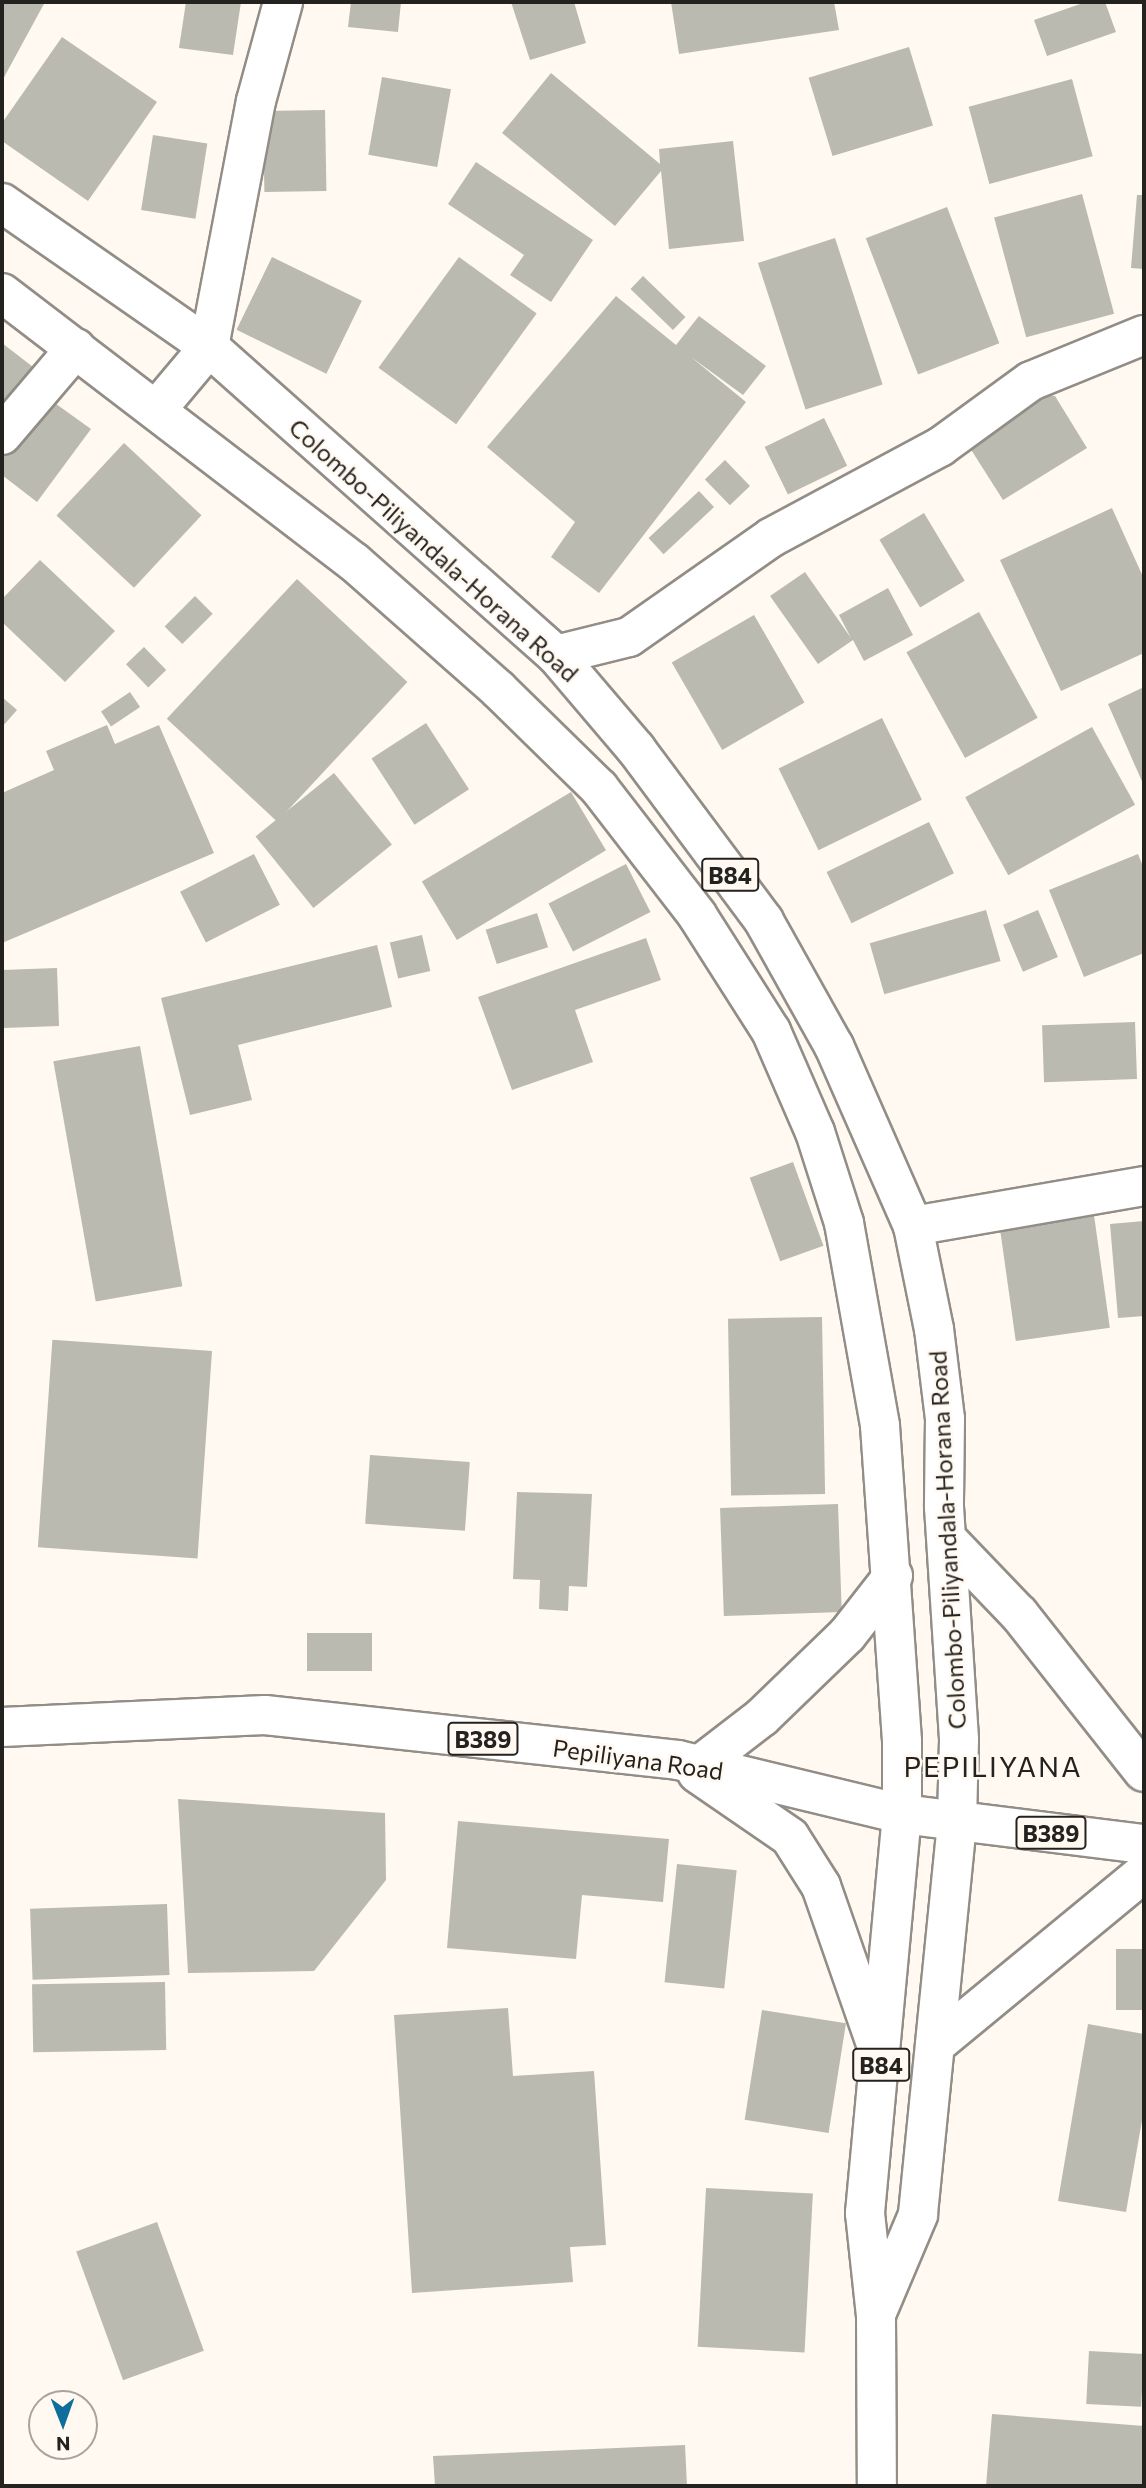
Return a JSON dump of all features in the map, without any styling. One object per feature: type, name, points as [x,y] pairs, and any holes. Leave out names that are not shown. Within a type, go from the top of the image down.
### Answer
[{"type":"main road","points":[[157,409],[209,347],[256,101],[283,2]]},
{"type":"main road","name":"Colombo-Piliyandala-Horana Road","points":[[2,203],[209,347],[556,654],[636,749],[764,921],[834,1046],[913,1226],[934,1329],[945,1419],[947,1539],[959,1740],[957,1823],[918,2215],[876,2316]]},
{"type":"main road","name":"Colombo-Piliyandala-Horana Road","points":[[2,293],[354,562],[499,690],[598,788],[697,915],[771,1031],[815,1132],[844,1223],[863,1313],[880,1426],[893,1576],[902,1814],[865,2213],[876,2316],[877,2486]]},
{"type":"main road","points":[[556,654],[629,637],[772,537],[940,447],[1031,381],[1144,335]]},
{"type":"main road","points":[[2,435],[76,348]]},
{"type":"main road","points":[[913,1226],[1144,1186]]},
{"type":"main road","points":[[947,1539],[1019,1614],[1144,1772]]},
{"type":"main road","points":[[881,2059],[821,1886],[790,1836],[690,1762],[762,1717],[847,1635],[893,1576]]},
{"type":"main road","name":"Pepiliyana Road","points":[[2,1727],[265,1715],[690,1762],[902,1814],[957,1823],[1144,1844]]},
{"type":"main road","points":[[935,2045],[1144,1873]]},
{"type":"building","points":[[2,2],[45,2],[2,81]]},
{"type":"building","points":[[186,2],[241,2],[233,55],[179,48]]},
{"type":"building","points":[[351,2],[401,2],[398,32],[348,27]]},
{"type":"building","points":[[511,2],[574,2],[586,43],[530,60]]},
{"type":"building","points":[[671,2],[834,2],[839,30],[679,54]]},
{"type":"building","points":[[1086,2],[1105,2],[1116,32],[1047,56],[1034,20]]},
{"type":"building","points":[[62,37],[157,102],[88,201],[2,141],[2,123]]},
{"type":"building","points":[[909,47],[933,125],[833,156],[809,78]]},
{"type":"building","points":[[551,73],[660,164],[659,149],[733,141],[744,241],[669,249],[661,171],[615,226],[502,133]]},
{"type":"building","points":[[382,77],[451,89],[437,167],[368,155]]},
{"type":"building","points":[[1072,79],[1093,156],[989,184],[969,107]]},
{"type":"building","points":[[325,110],[326,191],[264,192],[263,111]]},
{"type":"building","points":[[153,135],[207,144],[195,219],[141,210]]},
{"type":"building","points":[[476,162],[593,240],[551,302],[510,275],[524,255],[448,204]]},
{"type":"building","points":[[1082,194],[1114,314],[1026,337],[994,218]]},
{"type":"building","points":[[1137,195],[1144,195],[1144,269],[1131,268]]},
{"type":"building","points":[[947,207],[999,343],[918,374],[866,238]]},
{"type":"building","points":[[835,238],[883,384],[806,409],[758,263]]},
{"type":"building","points":[[272,257],[362,301],[326,374],[236,330]]},
{"type":"building","points":[[459,257],[537,313],[456,424],[378,368]]},
{"type":"building","points":[[643,276],[685,317],[673,330],[630,289]]},
{"type":"building","points":[[616,296],[676,345],[699,316],[766,366],[743,395],[691,357],[746,402],[599,593],[551,557],[575,522],[487,447]]},
{"type":"building","points":[[2,343],[33,367],[2,406]]},
{"type":"building","points":[[1041,394],[1055,396],[1087,448],[1003,500],[970,448]]},
{"type":"building","points":[[45,396],[91,429],[37,502],[2,475],[2,454]]},
{"type":"building","points":[[824,418],[847,466],[788,495],[765,447]]},
{"type":"building","points":[[124,443],[202,515],[134,588],[56,515]]},
{"type":"building","points":[[725,460],[750,486],[730,505],[705,479]]},
{"type":"building","points":[[699,491],[714,507],[664,554],[649,538]]},
{"type":"building","points":[[1112,508],[1144,579],[1144,653],[1061,691],[1000,560]]},
{"type":"building","points":[[924,513],[965,581],[920,607],[879,540]]},
{"type":"building","points":[[40,560],[115,631],[65,682],[2,622],[2,599]]},
{"type":"building","points":[[805,572],[851,638],[839,615],[888,588],[913,635],[864,661],[853,640],[818,664],[770,596]]},
{"type":"building","points":[[297,579],[407,682],[277,822],[167,719]]},
{"type":"building","points":[[195,596],[213,614],[182,644],[165,626]]},
{"type":"building","points":[[979,612],[1038,718],[965,758],[906,652]]},
{"type":"building","points":[[754,615],[804,702],[722,750],[672,662]]},
{"type":"building","points":[[144,647],[166,670],[148,687],[126,664]]},
{"type":"building","points":[[1144,687],[1144,786],[1108,704]]},
{"type":"building","points":[[130,692],[140,707],[111,726],[101,712]]},
{"type":"building","points":[[2,697],[17,710],[2,727]]},
{"type":"building","points":[[882,718],[922,800],[819,850],[779,768]]},
{"type":"building","points":[[426,723],[469,789],[415,825],[371,758]]},
{"type":"building","points":[[107,725],[115,744],[159,725],[214,853],[2,943],[2,793],[54,770],[46,751]]},
{"type":"building","points":[[1092,727],[1135,805],[1008,875],[965,797]]},
{"type":"building","points":[[334,773],[392,844],[313,908],[256,837]]},
{"type":"building","points":[[571,792],[606,850],[457,940],[422,882]]},
{"type":"building","points":[[929,822],[954,873],[852,923],[827,872]]},
{"type":"building","points":[[254,854],[280,905],[206,942],[180,892]]},
{"type":"building","points":[[1138,854],[1144,869],[1144,953],[1084,977],[1049,890]]},
{"type":"building","points":[[626,864],[651,912],[573,952],[548,903]]},
{"type":"building","points":[[986,910],[1001,961],[884,994],[870,943]]},
{"type":"building","points":[[1038,910],[1058,957],[1023,972],[1003,925]]},
{"type":"building","points":[[537,913],[548,947],[497,964],[486,930]]},
{"type":"building","points":[[422,935],[430,971],[398,978],[390,942]]},
{"type":"building","points":[[646,938],[661,980],[575,1010],[593,1062],[512,1090],[478,997]]},
{"type":"building","points":[[377,945],[392,1007],[238,1045],[252,1100],[190,1115],[161,998]]},
{"type":"building","points":[[57,968],[59,1026],[4,1028],[2,970]]},
{"type":"building","points":[[1135,1022],[1137,1079],[1044,1082],[1042,1025]]},
{"type":"building","points":[[140,1046],[182,1286],[96,1302],[53,1061]]},
{"type":"building","points":[[793,1162],[823,1246],[780,1261],[750,1178]]},
{"type":"building","points":[[1093,1208],[1110,1328],[1016,1341],[999,1221]]},
{"type":"building","points":[[1144,1221],[1144,1316],[1118,1318],[1110,1224]]},
{"type":"building","points":[[822,1317],[825,1494],[731,1496],[728,1319]]},
{"type":"building","points":[[52,1340],[212,1351],[197,1558],[38,1547]]},
{"type":"building","points":[[370,1455],[470,1462],[465,1531],[365,1524]]},
{"type":"building","points":[[517,1492],[592,1494],[587,1587],[569,1586],[568,1611],[539,1609],[540,1580],[513,1579]]},
{"type":"building","points":[[838,1504],[842,1612],[724,1616],[720,1508]]},
{"type":"building","points":[[307,1633],[372,1633],[372,1671],[307,1671]]},
{"type":"building","points":[[178,1799],[385,1813],[386,1880],[314,1971],[188,1973]]},
{"type":"building","points":[[458,1821],[669,1839],[663,1902],[582,1895],[576,1959],[447,1948]]},
{"type":"building","points":[[677,1864],[737,1870],[724,1989],[665,1982]]},
{"type":"building","points":[[167,1904],[169,1975],[33,1980],[30,1909]]},
{"type":"building","points":[[1116,1949],[1144,1949],[1144,2010],[1116,2010]]},
{"type":"building","points":[[165,1982],[166,2050],[33,2052],[32,1984]]},
{"type":"building","points":[[508,2008],[513,2076],[594,2071],[606,2245],[570,2247],[573,2282],[412,2293],[394,2015]]},
{"type":"building","points":[[762,2010],[846,2023],[829,2133],[745,2120]]},
{"type":"building","points":[[1088,2024],[1144,2034],[1144,2109],[1126,2212],[1058,2201]]},
{"type":"building","points":[[706,2188],[813,2194],[805,2352],[698,2347]]},
{"type":"building","points":[[157,2222],[204,2351],[123,2380],[76,2251]]},
{"type":"building","points":[[1089,2351],[1144,2354],[1141,2407],[1086,2404]]},
{"type":"building","points":[[992,2414],[1144,2426],[1144,2486],[986,2486]]},
{"type":"building","points":[[685,2445],[687,2486],[435,2486],[433,2456]]},
{"type":"district","name":"PEPILIYANA","points":[[993,1766]]}]
